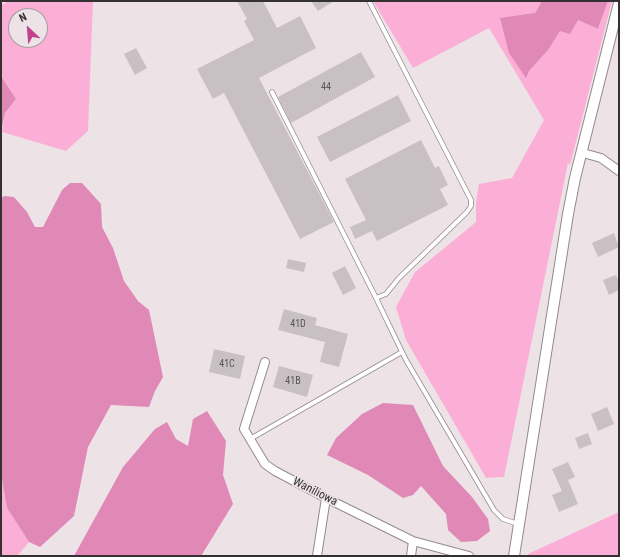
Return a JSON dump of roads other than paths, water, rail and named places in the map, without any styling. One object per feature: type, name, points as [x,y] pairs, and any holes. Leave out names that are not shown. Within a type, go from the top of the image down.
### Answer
[{"type":"street","points":[[514,556],[575,178],[619,3]]},
{"type":"street","points":[[582,153],[601,158],[619,171]]},
{"type":"street","name":"Waniliowa","points":[[265,362],[244,429],[265,464],[275,471],[326,498],[413,541],[469,556]]},
{"type":"street","points":[[317,556],[326,498]]},
{"type":"street","points":[[411,556],[413,541]]},
{"type":"lane","points":[[369,1],[471,200],[471,206],[467,212],[399,278],[386,294],[376,298]]},
{"type":"lane","points":[[272,92],[402,352],[494,510],[503,519],[518,524]]},
{"type":"lane","points":[[250,439],[402,352]]}]
